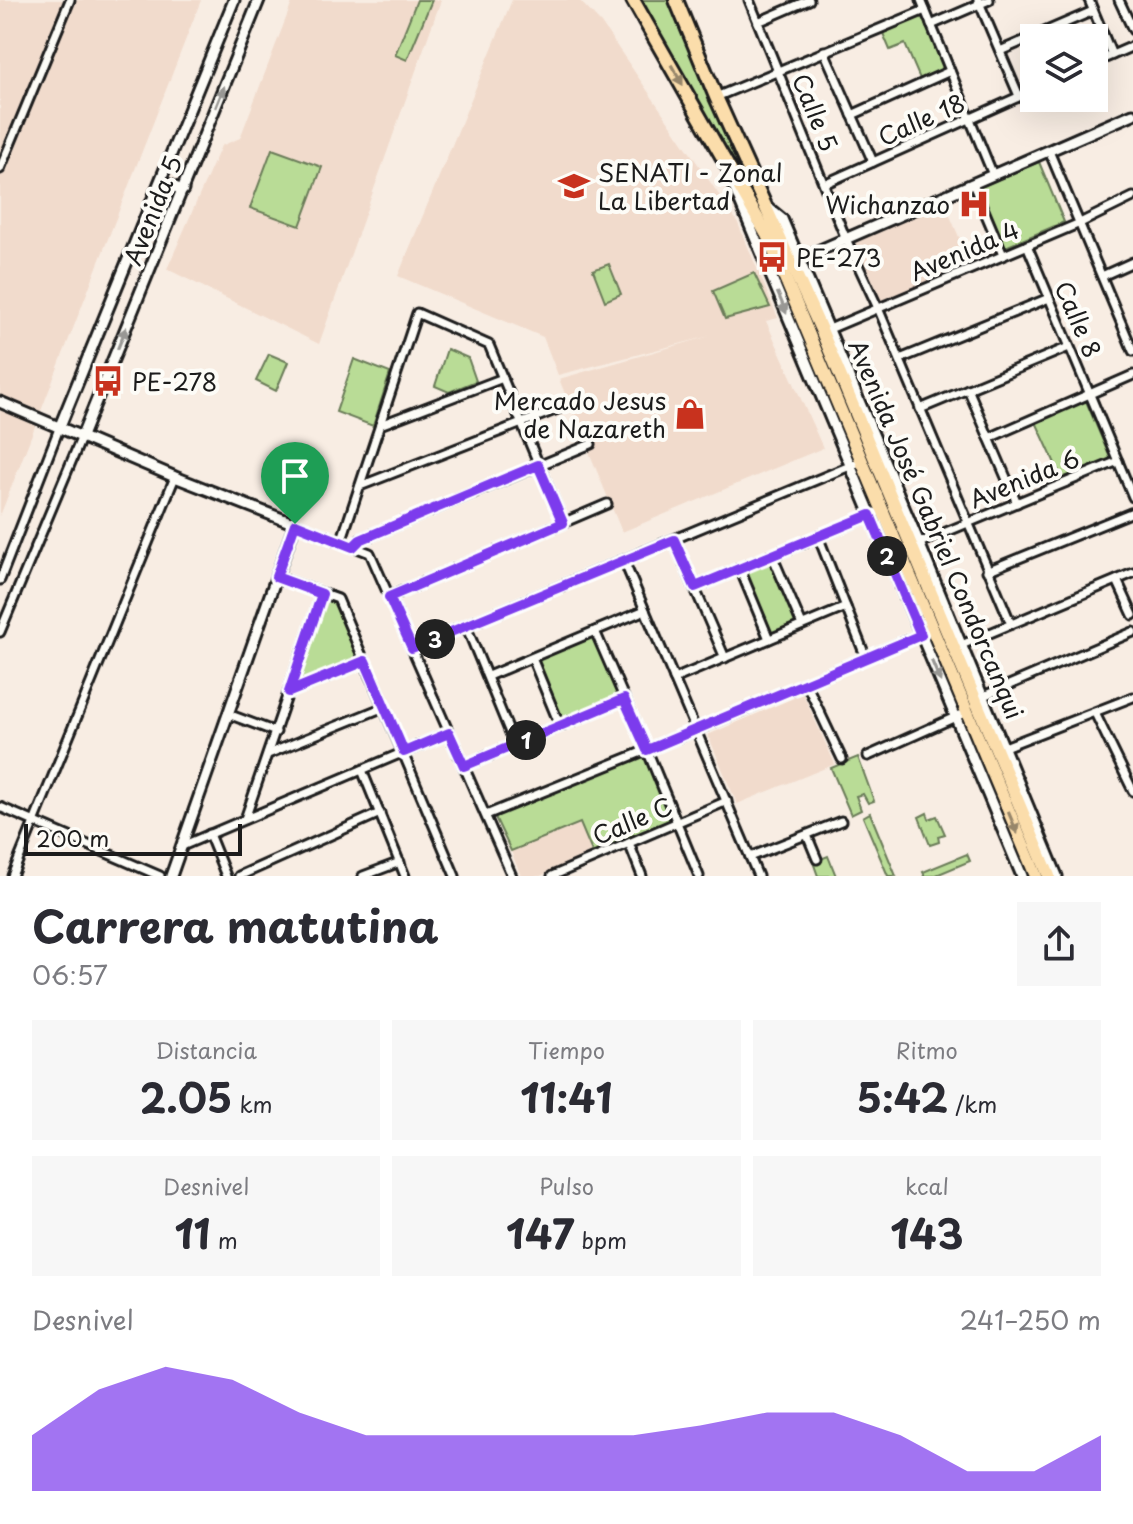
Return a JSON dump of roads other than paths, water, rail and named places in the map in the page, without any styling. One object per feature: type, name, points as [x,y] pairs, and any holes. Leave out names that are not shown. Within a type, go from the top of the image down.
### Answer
[{"type":"highway","name":"Avenida José Gabriel Condorcanqui","points":[[676,0],[910,546],[961,714],[1036,876]]},
{"type":"highway","name":"Avenida José Gabriel Condorcanqui","points":[[633,3],[767,235],[791,263]]},
{"type":"highway","name":"Avenida José Gabriel Condorcanqui","points":[[820,333],[856,464],[883,510],[910,546]]},
{"type":"highway","name":"Avenida José Gabriel Condorcanqui","points":[[933,630],[957,646],[1001,749],[1049,876]]},
{"type":"street","points":[[0,169],[70,0]]},
{"type":"street","name":"Avenida 5","points":[[60,426],[234,0]]},
{"type":"street","name":"Avenida 5","points":[[82,436],[259,0]]},
{"type":"street","name":"Calle 5","points":[[749,0],[846,239],[1011,624]]},
{"type":"street","points":[[758,22],[809,0]]},
{"type":"street","points":[[921,0],[993,175]]},
{"type":"street","points":[[931,25],[989,0]]},
{"type":"street","points":[[1089,0],[1112,55]]},
{"type":"street","points":[[1119,0],[1133,30]]},
{"type":"street","points":[[979,2],[1019,96]]},
{"type":"street","points":[[716,97],[925,10]]},
{"type":"street","points":[[1000,51],[1093,11]]},
{"type":"street","points":[[1108,57],[1133,46]]},
{"type":"street","points":[[824,51],[873,162]]},
{"type":"street","points":[[852,115],[950,71]]},
{"type":"street","name":"Calle 18","points":[[824,184],[1019,96]]},
{"type":"street","points":[[791,263],[1133,114]]},
{"type":"street","points":[[1049,151],[1133,351]]},
{"type":"street","name":"Avenida José Gabriel Condorcanqui","points":[[721,152],[752,231],[856,464],[870,515],[933,630]]},
{"type":"street","points":[[161,182],[183,190]]},
{"type":"street","points":[[973,184],[1003,255]]},
{"type":"street","name":"Avenida 4","points":[[820,333],[1080,223],[1133,197]]},
{"type":"street","name":"Calle 8","points":[[1027,245],[1133,497]]},
{"type":"street","points":[[1102,276],[1133,262]]},
{"type":"street","name":"Avenida José Gabriel Condorcanqui","points":[[791,263],[820,333]]},
{"type":"street","points":[[900,359],[1049,298]]},
{"type":"street","points":[[341,542],[417,313],[489,345],[563,523]]},
{"type":"street","points":[[1122,325],[1133,320]]},
{"type":"street","points":[[920,409],[1069,347]]},
{"type":"street","points":[[989,438],[1133,375]]},
{"type":"street","points":[[380,425],[503,378]]},
{"type":"street","points":[[968,389],[1017,503]]},
{"type":"street","points":[[0,402],[175,477],[370,553],[512,876]]},
{"type":"street","points":[[360,486],[568,405]]},
{"type":"street","points":[[0,580],[60,426]]},
{"type":"street","points":[[0,632],[3,615],[82,436]]},
{"type":"street","points":[[353,547],[360,540],[591,444]]},
{"type":"street","name":"Avenida 6","points":[[910,546],[1118,461]]},
{"type":"street","points":[[412,648],[856,464]]},
{"type":"street","points":[[12,876],[175,477]]},
{"type":"street","points":[[389,597],[607,504]]},
{"type":"street","points":[[695,587],[883,510]]},
{"type":"street","points":[[987,571],[1133,512]]},
{"type":"street","points":[[171,876],[295,524]]},
{"type":"street","points":[[818,536],[866,658]]},
{"type":"street","points":[[674,540],[725,658]]},
{"type":"street","name":"Avenida José Gabriel Condorcanqui","points":[[910,546],[957,646]]},
{"type":"street","points":[[772,555],[802,625]]},
{"type":"street","points":[[624,561],[758,876]]},
{"type":"street","points":[[740,569],[769,639]]},
{"type":"street","points":[[957,646],[1133,573]]},
{"type":"street","points":[[276,577],[338,599],[455,876]]},
{"type":"street","points":[[1117,580],[1133,615]]},
{"type":"street","points":[[245,819],[322,594]]},
{"type":"street","points":[[674,679],[846,607]]},
{"type":"street","points":[[488,676],[645,610]]},
{"type":"street","points":[[466,626],[515,745]]},
{"type":"street","points":[[486,815],[933,630]]},
{"type":"street","points":[[595,631],[699,876]]},
{"type":"street","points":[[868,756],[961,714],[979,698],[1133,632]]},
{"type":"street","points":[[532,658],[560,726]]},
{"type":"street","points":[[289,692],[365,661]]},
{"type":"street","points":[[806,683],[842,759]]},
{"type":"street","points":[[1001,749],[1133,697]]},
{"type":"street","points":[[464,766],[624,699]]},
{"type":"street","points":[[268,754],[384,707]]},
{"type":"street","points":[[1095,713],[1133,791]]},
{"type":"street","points":[[228,714],[276,732]]},
{"type":"street","name":"Avenida José Gabriel Condorcanqui","points":[[961,714],[1022,876]]},
{"type":"street","points":[[182,846],[449,733]]},
{"type":"street","name":"Avenida José Gabriel Condorcanqui","points":[[1001,749],[1057,876]]},
{"type":"street","points":[[362,770],[405,876]]},
{"type":"street","name":"Calle C","points":[[552,876],[727,801]]},
{"type":"street","points":[[0,807],[160,876]]},
{"type":"street","points":[[239,876],[380,813]]},
{"type":"street","points":[[750,857],[841,821]]},
{"type":"street","points":[[209,834],[226,876]]},
{"type":"street","points":[[807,835],[817,859]]},
{"type":"street","points":[[629,843],[642,876]]},
{"type":"street","points":[[363,876],[400,862]]},
{"type":"place","name":"SENATI - Zonal La Libertad","points":[[574,186]]},
{"type":"place","name":"Wichanzao","points":[[974,204]]},
{"type":"place","name":"PE-273","points":[[772,257]]},
{"type":"place","name":"PE-278","points":[[108,381]]},
{"type":"place","name":"Mercado Jesus de Nazareth","points":[[690,414]]}]
